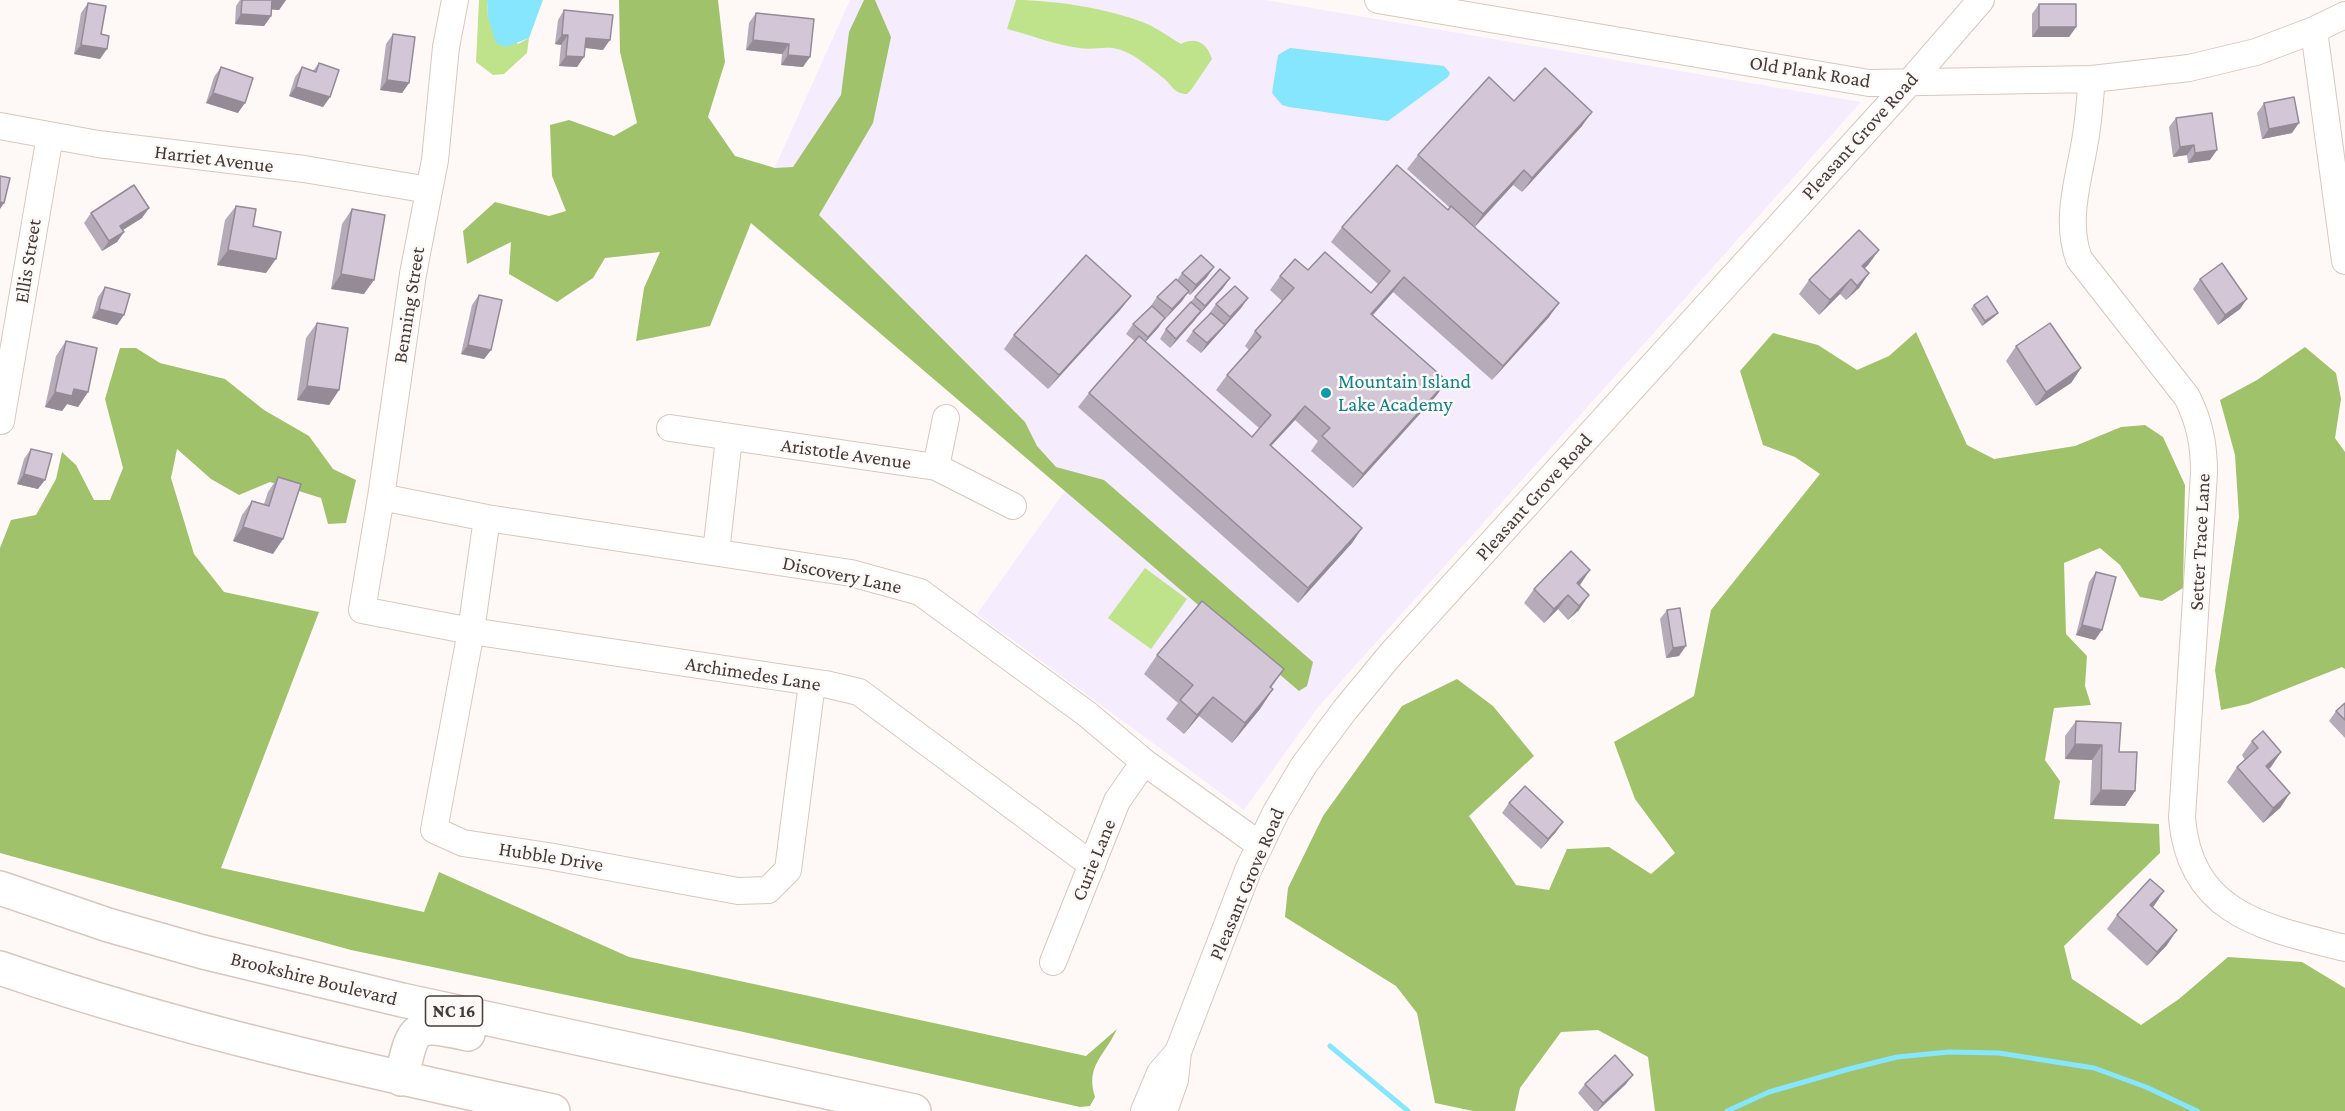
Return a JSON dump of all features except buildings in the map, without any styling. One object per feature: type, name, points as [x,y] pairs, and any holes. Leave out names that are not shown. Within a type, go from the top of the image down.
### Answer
[{"type":"highway","name":"Brookshire Boulevard","points":[[0,888],[88,918],[203,952],[402,1000],[914,1111]]},
{"type":"highway","points":[[0,968],[79,995],[161,1018],[401,1079],[553,1111]]},
{"type":"highway","points":[[401,1079],[410,1039],[424,1028],[433,1027],[561,1048],[691,1076],[713,1067]]},
{"type":"street","name":"Benning Street","points":[[362,610],[381,497],[413,274],[429,190],[455,0]]},
{"type":"street","name":"Old Plank Road","points":[[1378,0],[1869,83],[2123,77],[2211,64],[2256,52],[2314,30],[2345,15]]},
{"type":"street","name":"Pleasant Grove Road","points":[[1164,1111],[1175,1080],[1178,1052],[1260,844],[1304,765],[1344,711],[1391,654],[1909,83],[1981,0]]},
{"type":"street","points":[[2314,30],[2345,261]]},
{"type":"street","name":"Setter Trace Lane","points":[[2092,79],[2086,132],[2071,221],[2073,242],[2079,259],[2187,397],[2197,418],[2204,443],[2191,702],[2183,788],[2184,846],[2196,871],[2223,904],[2276,931],[2345,948]]},
{"type":"street","name":"Harriet Avenue","points":[[0,126],[50,136],[304,169],[429,190]]},
{"type":"street","name":"Ellis Street","points":[[1,421],[50,136]]},
{"type":"street","points":[[936,467],[946,418]]},
{"type":"street","name":"Aristotle Avenue","points":[[670,428],[936,467],[1013,506]]},
{"type":"street","points":[[716,552],[729,438]]},
{"type":"street","name":"Discovery Lane","points":[[381,497],[487,518],[851,573],[920,592],[1087,714],[1144,762],[1260,844]]},
{"type":"street","name":"Hubble Drive","points":[[487,518],[471,631],[434,830],[463,843],[548,856],[738,891],[768,890],[788,870],[812,683]]},
{"type":"street","name":"Archimedes Lane","points":[[362,610],[471,631],[859,692],[1092,865]]},
{"type":"street","name":"Curie Lane","points":[[1053,962],[1117,801],[1144,762]]},
{"type":"street","name":"Pleasant Grove Road","points":[[1144,1111],[1160,1073],[1178,1052]]},
{"type":"shaded area","points":[[850,0],[1265,0],[1861,102],[1318,707],[1244,810],[977,614],[1065,491],[750,223]]},
{"type":"green space","points":[[479,0],[487,0],[488,17],[518,44],[529,38],[527,53],[504,74],[493,75],[476,62]]},
{"type":"green space","points":[[619,0],[718,0],[725,62],[708,117],[735,156],[775,168],[793,167],[841,95],[849,32],[864,0],[875,0],[891,37],[873,123],[819,215],[1025,422],[1037,446],[1056,467],[1104,480],[1313,662],[1307,686],[1299,691],[751,223],[710,326],[636,341],[644,288],[660,252],[605,258],[593,278],[557,302],[509,274],[511,242],[467,264],[463,231],[495,202],[549,216],[566,211],[552,176],[550,125],[569,120],[614,136],[637,123],[620,52]]},
{"type":"green space","points":[[1016,0],[1082,6],[1131,18],[1150,25],[1181,44],[1191,41],[1200,42],[1212,59],[1191,90],[1187,94],[1182,94],[1147,65],[1124,51],[1111,48],[1070,47],[1007,29]]},
{"type":"green space","points":[[1916,332],[1967,445],[1994,459],[2075,446],[2121,427],[2145,425],[2163,437],[2185,485],[2183,588],[2162,601],[2140,597],[2120,565],[2100,548],[2064,563],[2066,634],[2087,656],[2085,686],[2091,705],[2054,708],[2045,760],[2060,781],[2054,819],[2159,824],[2160,853],[2064,946],[2072,979],[2141,1025],[2179,999],[2228,957],[2302,962],[2345,988],[2345,1111],[1655,1111],[1648,1057],[1598,1030],[1561,1032],[1520,1088],[1515,1111],[1473,1111],[1435,1103],[1417,1013],[1396,986],[1285,917],[1288,888],[1323,816],[1402,706],[1457,679],[1493,706],[1534,756],[1469,816],[1516,885],[1549,890],[1567,849],[1609,847],[1651,874],[1675,853],[1635,799],[1614,742],[1694,696],[1711,610],[1820,474],[1795,457],[1763,445],[1740,371],[1773,333],[1818,345],[1857,370],[1889,356]]},
{"type":"green space","points":[[2305,347],[2336,373],[2341,399],[2335,438],[2345,452],[2345,669],[2342,667],[2248,704],[2221,710],[2215,670],[2239,517],[2235,455],[2220,400],[2257,380]]},
{"type":"green space","points":[[120,348],[136,348],[160,363],[225,379],[264,410],[309,436],[333,469],[356,480],[346,523],[328,524],[321,498],[270,482],[239,495],[211,479],[177,449],[171,478],[194,554],[224,592],[319,612],[221,868],[424,912],[439,872],[629,957],[1086,1056],[1117,1029],[1094,1069],[1095,1097],[1090,1106],[1080,1107],[739,1031],[351,950],[0,853],[0,548],[11,520],[36,515],[56,479],[62,452],[76,465],[94,500],[110,500],[123,468],[105,399]]},
{"type":"green space","points":[[1145,568],[1187,599],[1151,649],[1108,618]]},
{"type":"water","points":[[487,0],[543,0],[529,38],[506,47],[496,43],[488,17]]},
{"type":"water","points":[[1290,48],[1444,66],[1450,73],[1448,77],[1388,121],[1289,107],[1282,105],[1272,93],[1278,55]]},
{"type":"waterway","points":[[1330,1046],[1408,1111]]},
{"type":"waterway","points":[[1727,1111],[1769,1092],[1849,1069],[1897,1057],[1949,1052],[1999,1053],[2094,1068],[2146,1087],[2197,1111]]},
{"type":"place","name":"Mountain Island Lake Academy","points":[[1326,393]]}]
